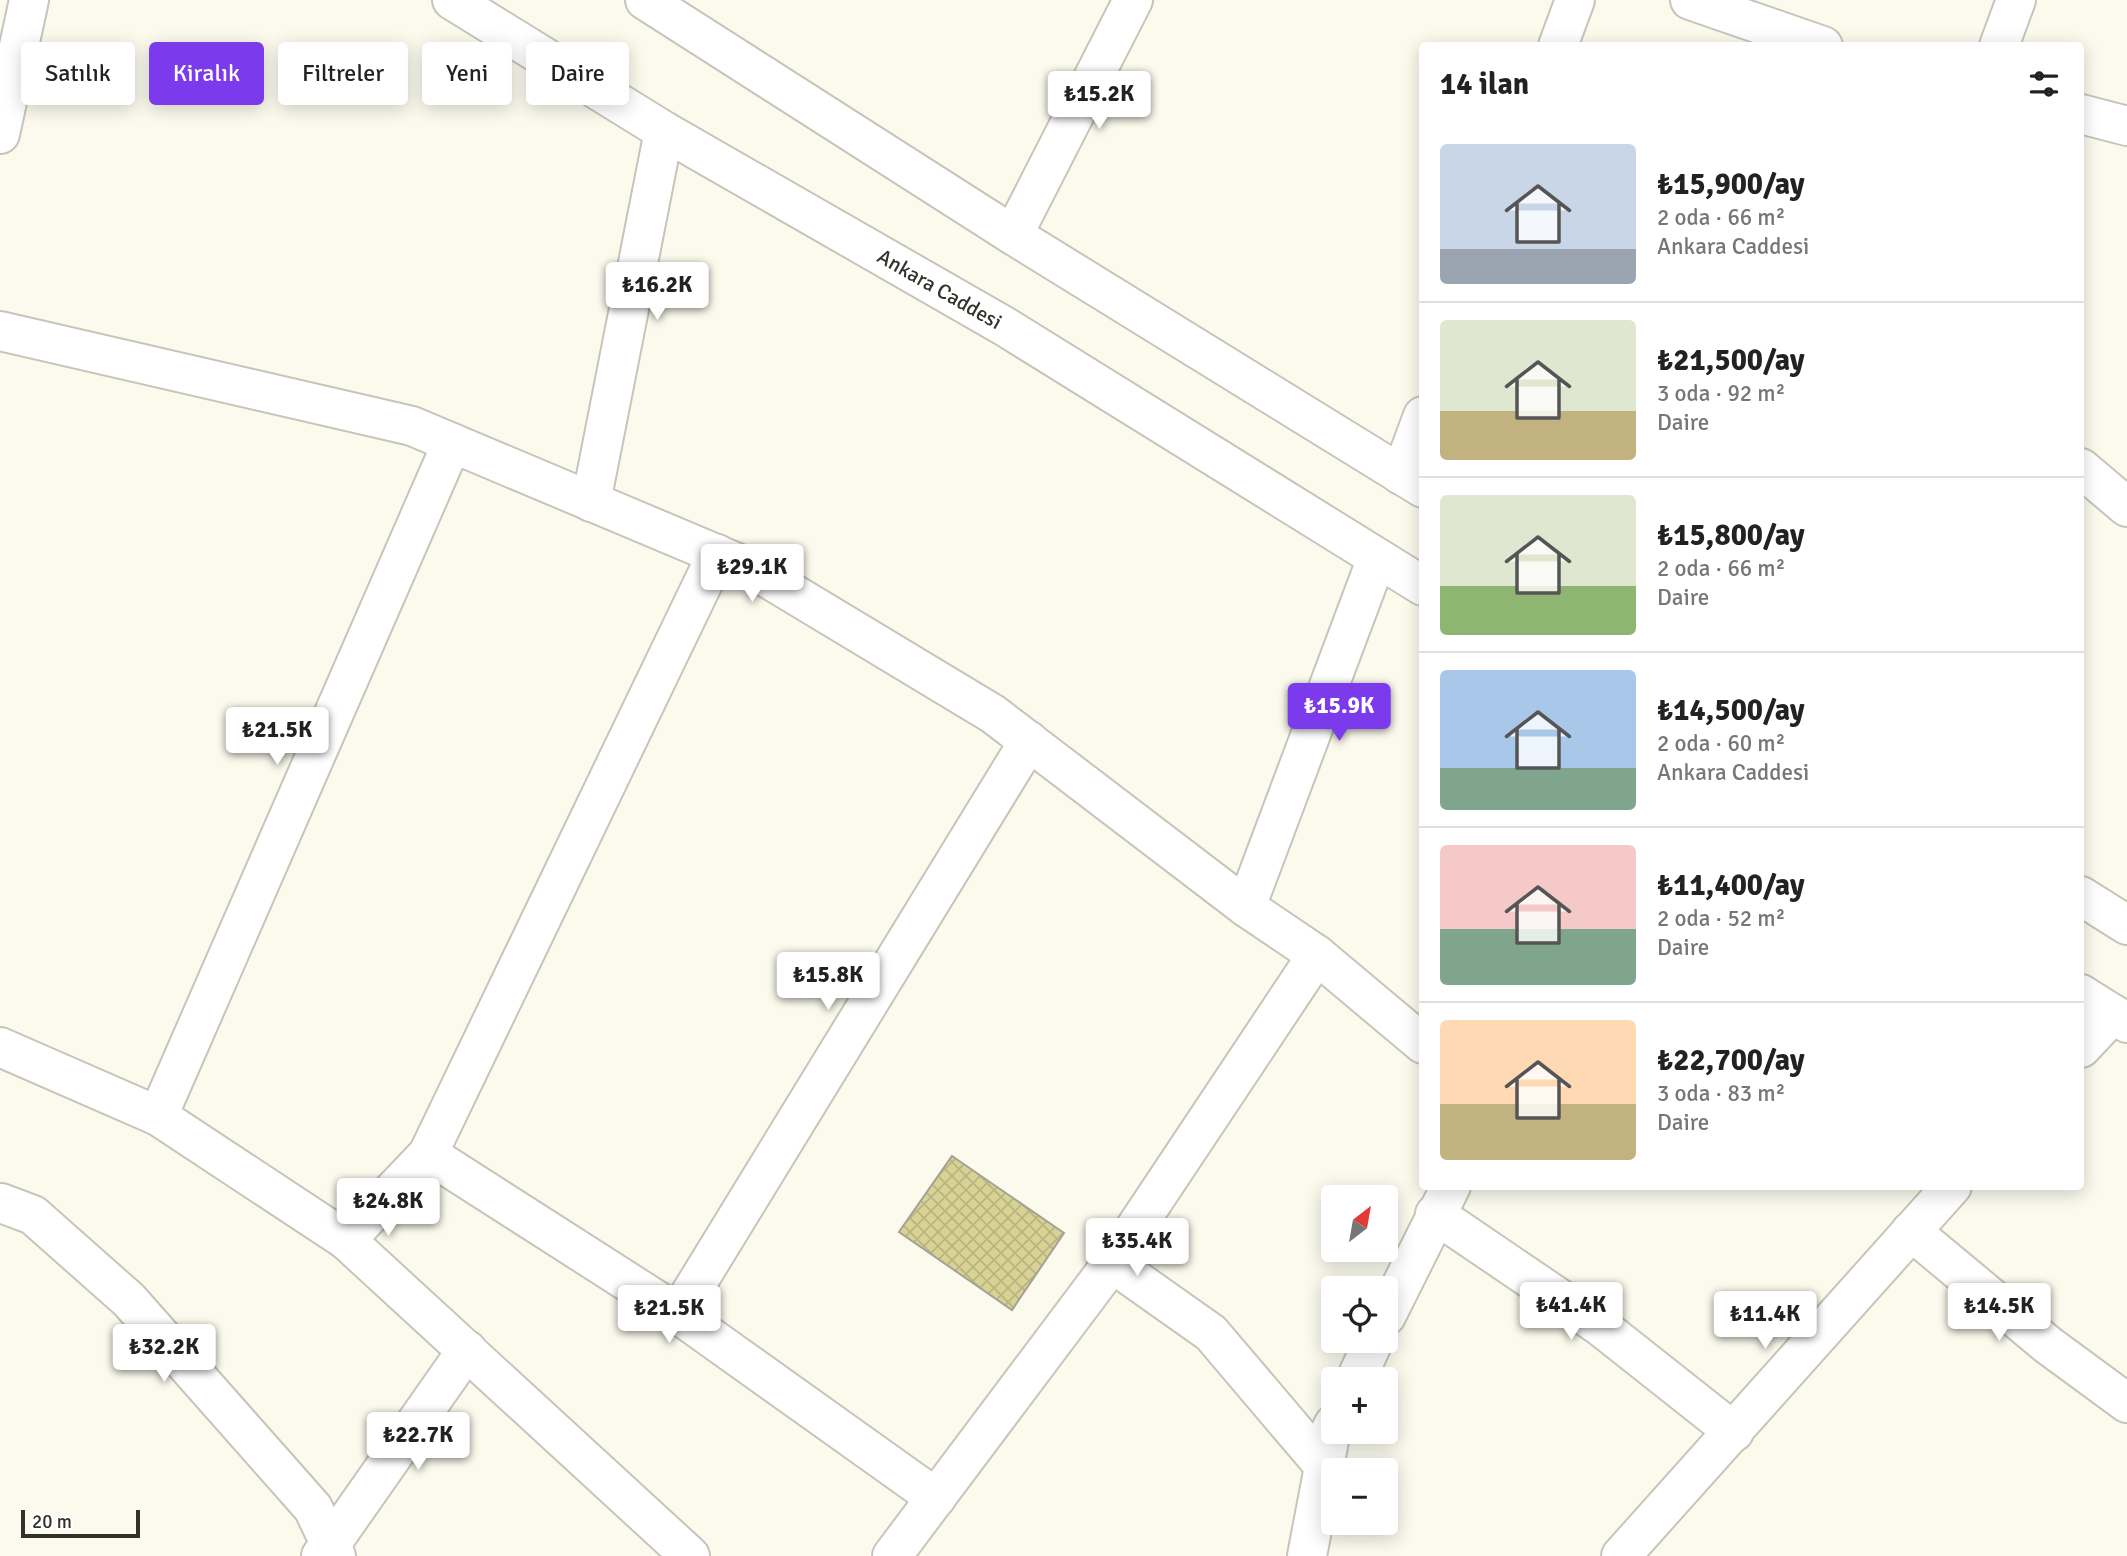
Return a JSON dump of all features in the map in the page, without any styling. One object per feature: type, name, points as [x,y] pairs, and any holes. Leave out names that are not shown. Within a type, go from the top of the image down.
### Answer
[{"type":"main road","points":[[0,134],[29,0]]},
{"type":"main road","name":"Ankara Caddesi","points":[[452,0],[664,131],[1004,326],[1419,584]]},
{"type":"main road","points":[[645,0],[1013,235],[1412,481],[1419,440]]},
{"type":"main road","points":[[1013,235],[1133,0]]},
{"type":"main road","points":[[1559,42],[1575,0]]},
{"type":"main road","points":[[1690,0],[1811,42]]},
{"type":"main road","points":[[2000,42],[2016,0]]},
{"type":"main road","points":[[2084,115],[2127,126]]},
{"type":"main road","points":[[592,502],[664,131]]},
{"type":"main road","points":[[0,331],[412,426],[754,570],[993,713],[1246,906],[1317,955],[1419,1041]]},
{"type":"main road","points":[[158,1116],[452,443]]},
{"type":"main road","points":[[2084,471],[2127,508]]},
{"type":"main road","points":[[346,1240],[428,1154],[717,554]]},
{"type":"main road","points":[[1246,906],[1377,558]]},
{"type":"main road","points":[[678,1314],[1029,741]]},
{"type":"main road","points":[[2084,898],[2127,925]]},
{"type":"main road","points":[[892,1556],[1112,1263],[1317,955]]},
{"type":"main road","points":[[2084,996],[2120,1018],[2084,1046]]},
{"type":"main road","points":[[0,1047],[158,1116],[346,1240],[690,1556]]},
{"type":"main road","points":[[428,1154],[678,1314],[936,1498]]},
{"type":"main road","points":[[1621,1556],[1948,1190]]},
{"type":"main road","points":[[1398,1292],[1443,1200],[1734,1432]]},
{"type":"main road","points":[[0,1209],[0,1202],[33,1215],[129,1300],[313,1508],[329,1552]]},
{"type":"main road","points":[[1911,1231],[2048,1345],[2127,1402]]},
{"type":"main road","points":[[1112,1263],[1211,1333],[1321,1462]]},
{"type":"main road","points":[[329,1552],[467,1350]]},
{"type":"main road","points":[[1307,1556],[1321,1482]]},
{"type":"building","points":[[952,1156],[1064,1233],[1012,1310],[899,1232]]}]
